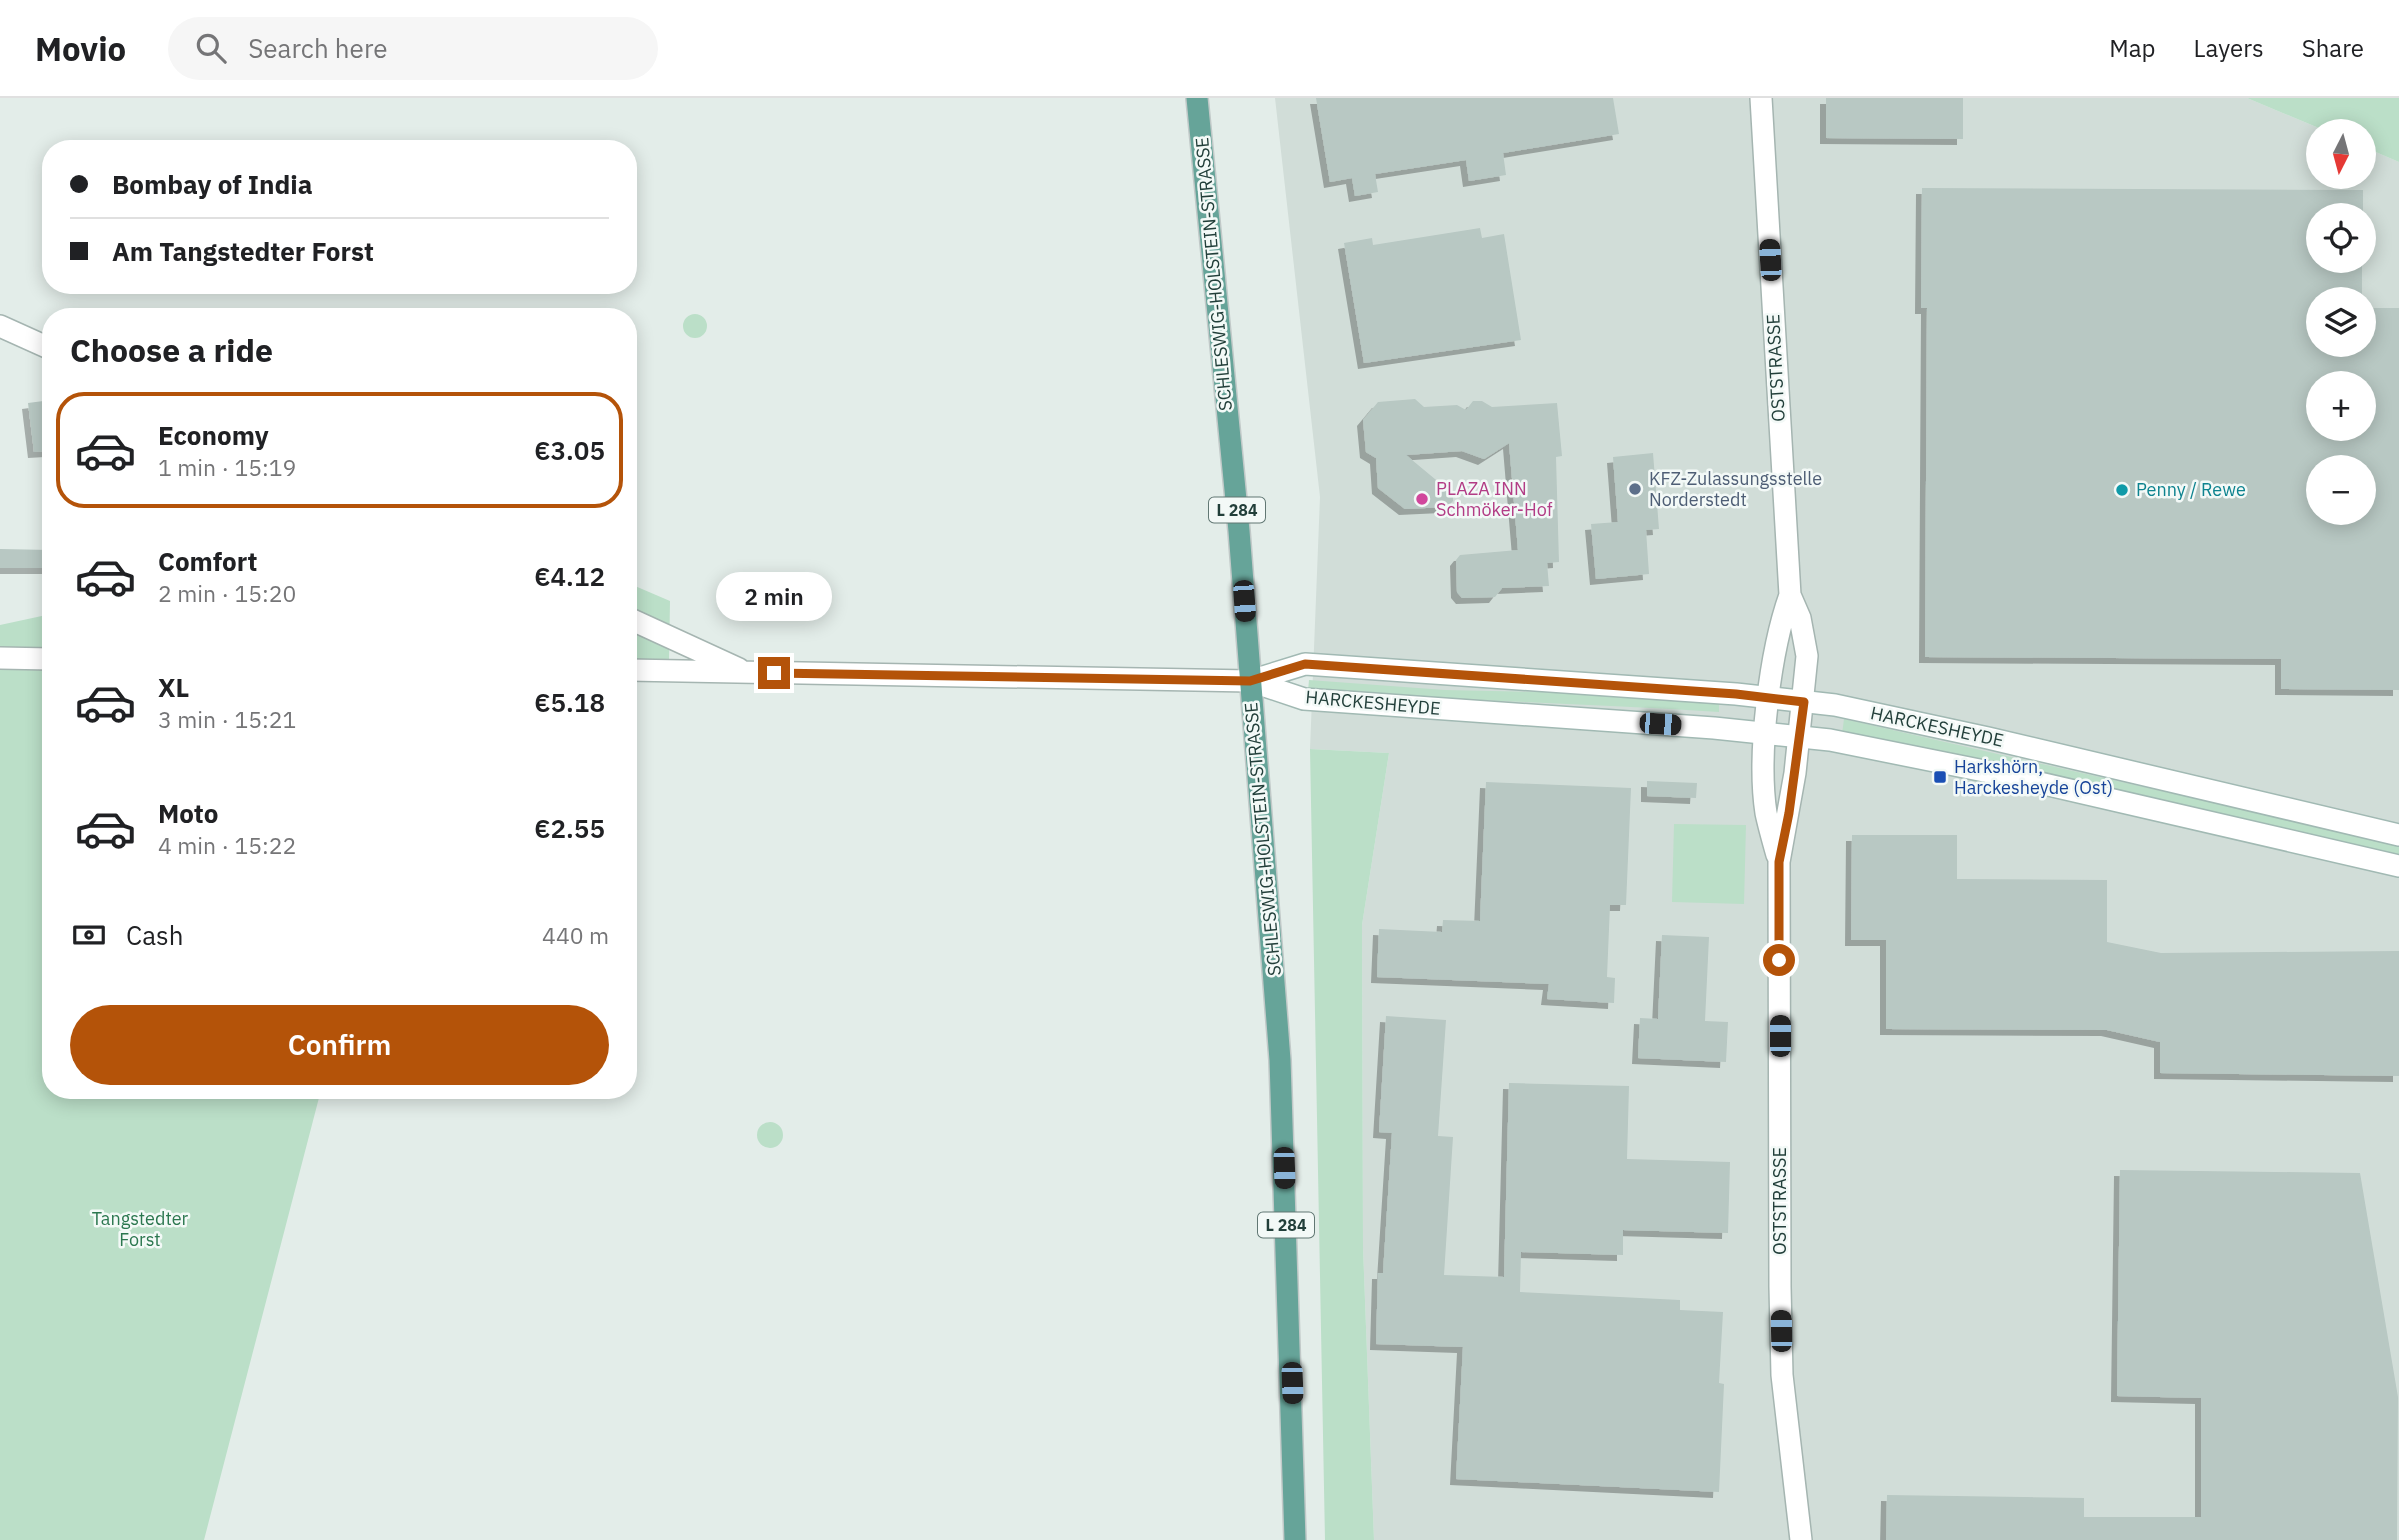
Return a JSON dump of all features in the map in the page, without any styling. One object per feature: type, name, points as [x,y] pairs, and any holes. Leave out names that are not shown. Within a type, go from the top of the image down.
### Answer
[{"type":"main road","name":"SCHLESWIG-HOLSTEIN-STRASSE","points":[[1197,98],[1239,531],[1280,1060],[1295,1540]]},
{"type":"street","name":"OSTSTRASSE","points":[[1761,98],[1790,595],[1773,652],[1765,733],[1766,812],[1779,862]]},
{"type":"street","points":[[0,326],[42,345]]},
{"type":"street","name":"OSTSTRASSE","points":[[1790,595],[1800,618],[1807,656],[1800,737],[1779,862],[1782,1374],[1801,1540]]},
{"type":"street","points":[[637,622],[747,673]]},
{"type":"street","points":[[0,658],[42,659]]},
{"type":"street","name":"HARCKESHEYDE","points":[[1250,681],[1305,664],[1769,698],[1850,708],[2399,835]]},
{"type":"street","points":[[637,670],[1250,681]]},
{"type":"street","name":"HARCKESHEYDE","points":[[1250,681],[1304,699],[1800,737],[2014,777],[2399,866]]},
{"type":"shaded area","points":[[1275,98],[2247,98],[2306,123],[2306,189],[2376,189],[2376,152],[2399,162],[2399,1540],[1374,1540],[1363,1247],[1362,925],[1389,753],[1310,749],[1320,497]]},
{"type":"green space","points":[[2247,98],[2399,98],[2399,162],[2376,152],[2376,119],[2306,119],[2306,123]]},
{"type":"green space","points":[[695,314],[704,317],[707,326],[704,335],[695,338],[686,335],[683,326],[686,317]]},
{"type":"green space","points":[[637,587],[670,601],[669,662],[637,670]]},
{"type":"green space","name":"Tangstedter Forst","points":[[42,616],[42,1099],[319,1099],[204,1540],[0,1540],[0,625]]},
{"type":"green space","points":[[1309,680],[1445,690],[1592,693],[1719,702],[1719,712],[1308,691]]},
{"type":"green space","points":[[1844,719],[2399,845],[2399,858],[1982,759],[1842,734]]},
{"type":"green space","points":[[1310,749],[1389,753],[1362,925],[1363,1247],[1374,1540],[1325,1540]]},
{"type":"green space","points":[[1674,824],[1746,825],[1744,904],[1672,902]]},
{"type":"green space","points":[[770,1122],[779,1126],[783,1135],[779,1144],[770,1148],[761,1144],[757,1135],[761,1126]]},
{"type":"building","points":[[1316,98],[1613,98],[1619,134],[1503,153],[1506,175],[1469,181],[1466,160],[1375,174],[1378,192],[1355,196],[1352,178],[1330,182]]},
{"type":"building","points":[[1826,98],[1963,98],[1963,139],[1826,138]]},
{"type":"building","name":"Penny / Rewe","points":[[1922,188],[2363,190],[2363,203],[2306,203],[2306,273],[2362,273],[2362,287],[2306,287],[2306,357],[2376,357],[2376,308],[2399,308],[2399,690],[2281,689],[2281,659],[1925,657],[1927,308],[1921,308]]},
{"type":"building","points":[[1480,228],[1482,238],[1504,234],[1521,340],[1364,363],[1344,243],[1372,238],[1373,245]]},
{"type":"building","name":"PLAZA INN Schmöker-Hof","points":[[1415,399],[1424,407],[1457,405],[1466,410],[1473,401],[1482,401],[1492,407],[1557,403],[1562,456],[1556,457],[1559,562],[1547,563],[1549,586],[1502,588],[1495,597],[1462,598],[1457,592],[1456,560],[1460,555],[1518,550],[1509,443],[1484,459],[1462,451],[1406,455],[1453,494],[1453,501],[1447,507],[1405,509],[1378,488],[1376,458],[1366,452],[1363,420],[1378,402]]},
{"type":"building","points":[[42,401],[42,452],[34,452],[28,403]]},
{"type":"building","name":"KFZ-Zulassungsstelle Norderstedt","points":[[1653,453],[1659,529],[1646,530],[1649,574],[1596,579],[1591,524],[1618,522],[1613,457]]},
{"type":"building","points":[[0,549],[42,550],[42,568],[0,568]]},
{"type":"building","points":[[1647,781],[1697,783],[1696,798],[1647,796]]},
{"type":"building","points":[[1486,782],[1631,788],[1626,905],[1610,905],[1607,977],[1615,978],[1614,1003],[1547,999],[1549,984],[1377,977],[1379,929],[1442,932],[1443,920],[1480,921]]},
{"type":"building","points":[[1852,835],[1957,835],[1957,879],[2107,880],[2107,942],[2161,953],[2399,951],[2399,1076],[2160,1073],[2160,1042],[2107,1030],[1886,1029],[1886,940],[1851,940]]},
{"type":"building","points":[[1662,935],[1709,937],[1705,1021],[1728,1022],[1726,1062],[1638,1058],[1640,1018],[1658,1019]]},
{"type":"building","points":[[1386,1016],[1446,1020],[1438,1136],[1453,1137],[1444,1275],[1504,1277],[1509,1083],[1629,1086],[1627,1159],[1730,1162],[1728,1233],[1623,1230],[1623,1255],[1521,1252],[1520,1292],[1680,1300],[1680,1310],[1723,1312],[1719,1383],[1724,1384],[1719,1492],[1456,1479],[1463,1347],[1376,1344],[1378,1273],[1383,1273],[1392,1133],[1379,1132]]},
{"type":"building","points":[[2120,1170],[2360,1173],[2398,1397],[2397,1540],[1886,1540],[1887,1495],[2084,1498],[2084,1517],[2201,1517],[2201,1398],[2117,1396]]},
{"type":"place","name":"KFZ-Zulassungsstelle Norderstedt","points":[[1635,489]]},
{"type":"place","name":"Penny / Rewe","points":[[2122,490]]},
{"type":"place","name":"PLAZA INN Schmöker-Hof","points":[[1422,499]]},
{"type":"place","name":"Harkshörn, Harckesheyde (Ost)","points":[[1940,777]]},
{"type":"route","points":[[774,673],[1250,681],[1305,664],[1736,694],[1804,702],[1789,813],[1779,862],[1779,960]]}]
